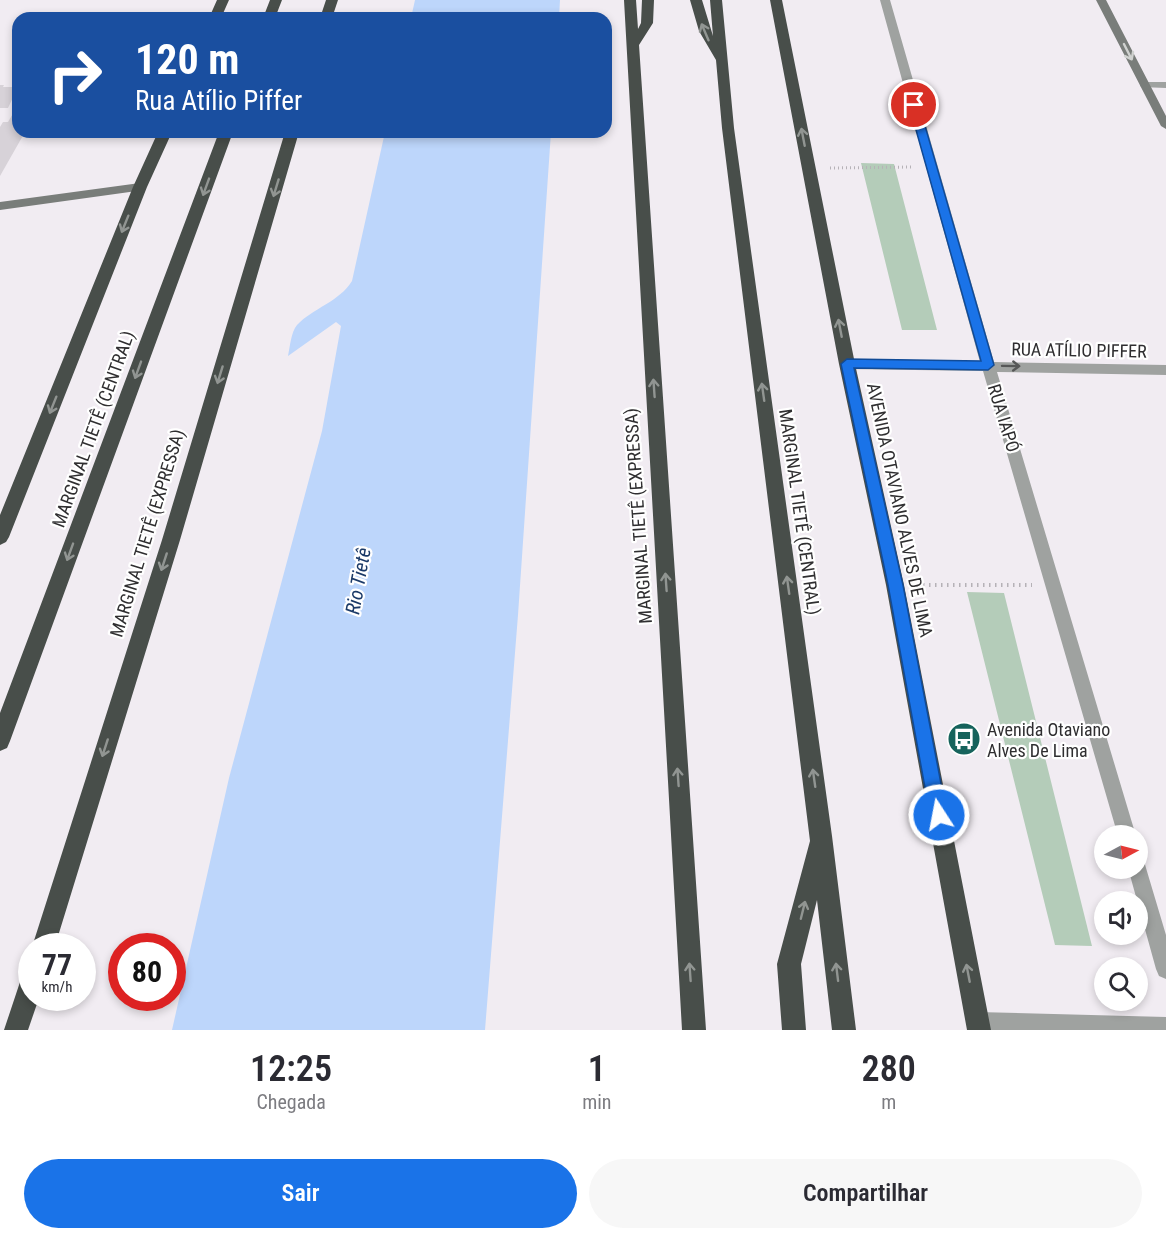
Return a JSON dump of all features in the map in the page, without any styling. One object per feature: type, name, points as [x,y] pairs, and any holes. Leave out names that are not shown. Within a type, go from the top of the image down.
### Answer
[{"type":"highway","name":"MARGINAL TIETÊ (EXPRESSA)","points":[[630,0],[694,1030]]},
{"type":"highway","points":[[633,45],[647,23],[648,0]]},
{"type":"highway","points":[[696,0],[705,31],[713,49],[722,60]]},
{"type":"highway","name":"MARGINAL TIETÊ (CENTRAL)","points":[[716,0],[731,152],[821,836],[843,1030]]},
{"type":"highway","name":"AVENIDA OTAVIANO ALVES DE LIMA","points":[[776,0],[847,364],[895,585],[978,1026]]},
{"type":"highway","points":[[0,537],[140,187],[162,138]]},
{"type":"highway","name":"MARGINAL TIETÊ (CENTRAL)","points":[[0,741],[224,138]]},
{"type":"highway","name":"MARGINAL TIETÊ (EXPRESSA)","points":[[47,933],[171,540],[290,138]]},
{"type":"highway","points":[[794,1030],[789,964],[821,836]]},
{"type":"highway","points":[[16,1030],[22,1011]]},
{"type":"street","name":"RUA IAPÓ","points":[[885,0],[988,365],[1124,825]]},
{"type":"street","points":[[1101,0],[1166,126]]},
{"type":"street","points":[[1145,85],[1166,85]]},
{"type":"street","points":[[0,206],[140,187]]},
{"type":"street","name":"RUA ATÍLIO PIFFER","points":[[847,364],[1166,370]]},
{"type":"street","points":[[1140,879],[1166,969]]},
{"type":"street","points":[[978,1026],[1166,1027]]},
{"type":"path","points":[[809,168],[932,167]]},
{"type":"path","points":[[895,585],[1054,585]]},
{"type":"green space","points":[[861,163],[894,164],[937,330],[902,330]]},
{"type":"green space","points":[[967,592],[1004,593],[1092,946],[1055,945]]},
{"type":"water","points":[[415,0],[560,0],[559,12],[412,12]]},
{"type":"water","name":"Rio Tietê","points":[[384,138],[551,138],[518,615],[485,1030],[172,1030],[176,1011],[186,1011],[186,968],[229,778],[322,431],[341,326],[336,322],[288,356],[291,340],[297,325],[303,319],[347,288],[352,281]]},
{"type":"building","points":[[0,85],[12,87],[12,100],[8,108],[0,108]]},
{"type":"building","points":[[12,115],[12,138],[22,138],[0,176],[0,127],[3,122],[8,122]]},
{"type":"place","name":"Avenida Otaviano Alves De Lima","points":[[964,739]]},
{"type":"route","points":[[914,105],[988,365],[847,364],[895,585],[939,815]]}]
